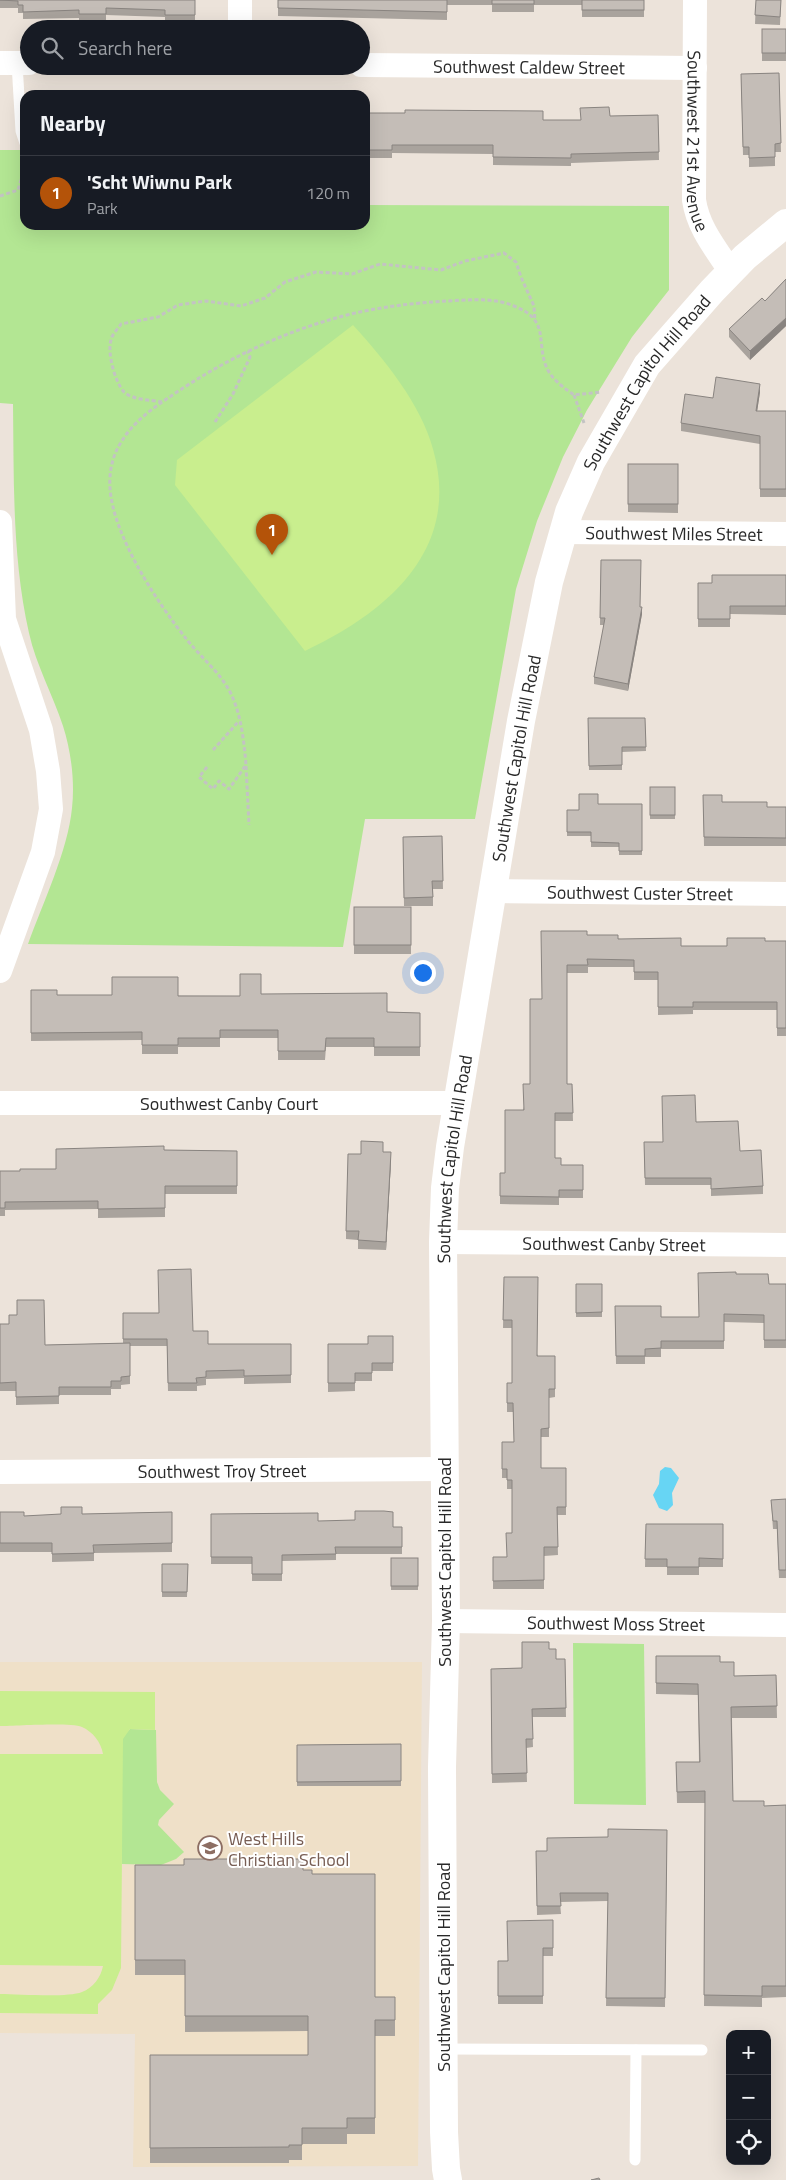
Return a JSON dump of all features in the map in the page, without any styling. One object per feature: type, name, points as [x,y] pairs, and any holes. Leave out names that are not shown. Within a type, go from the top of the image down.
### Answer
[{"type":"street","points":[[240,0],[240,20]]},
{"type":"street","name":"Southwest 21st Avenue","points":[[695,0],[694,200],[696,214],[701,227],[731,272]]},
{"type":"street","name":"Southwest Caldew Street","points":[[370,65],[695,68]]},
{"type":"street","name":"Southwest Capitol Hill Road","points":[[448,2180],[444,2148],[442,1767],[446,1622],[443,1242],[446,1172],[456,1103],[535,644],[548,582],[569,512],[591,462],[646,365],[731,272],[786,222]]},
{"type":"street","points":[[0,522],[4,619],[40,730],[48,771],[51,809],[43,852],[0,971]]},
{"type":"street","name":"Southwest Miles Street","points":[[563,532],[786,534]]},
{"type":"street","name":"Southwest Custer Street","points":[[494,891],[786,894]]},
{"type":"street","name":"Southwest Canby Court","points":[[0,1103],[456,1103]]},
{"type":"street","name":"Southwest Canby Street","points":[[443,1242],[786,1245]]},
{"type":"street","name":"Southwest Troy Street","points":[[0,1472],[444,1470]]},
{"type":"street","name":"Southwest Moss Street","points":[[446,1622],[786,1625]]},
{"type":"lane","points":[[15,63],[20,120]]},
{"type":"lane","points":[[443,2049],[702,2050]]},
{"type":"lane","points":[[635,2160],[636,2050]]},
{"type":"path","points":[[0,196],[18,190],[20,183]]},
{"type":"path","points":[[162,402],[135,397],[124,392],[114,372],[109,350],[111,338],[121,324],[158,316],[178,305],[206,302],[242,306],[265,298],[285,282],[316,272],[352,274],[380,264],[441,270],[465,261],[504,253],[516,262],[534,306],[535,321]]},
{"type":"path","points":[[249,825],[246,766],[239,721],[228,688],[187,640],[154,595],[125,538],[113,508],[110,475],[112,463],[119,444],[135,424],[162,402],[208,372],[248,351],[296,331],[348,315],[417,304],[495,301],[515,306],[535,321],[541,331],[546,368],[558,383],[574,395],[599,392],[629,396]]},
{"type":"path","points":[[215,422],[233,394],[250,357],[248,351]]},
{"type":"path","points":[[213,750],[239,721]]},
{"type":"path","points":[[207,767],[199,777],[212,789],[219,781],[229,789],[246,766]]},
{"type":"shaded area","name":"West Hills Christian School","points":[[0,1662],[422,1662],[418,2166],[133,2167],[135,2034],[0,2033]]},
{"type":"green space","points":[[0,150],[20,150],[20,230],[370,230],[370,205],[669,206],[669,290],[632,337],[587,410],[563,457],[537,521],[516,589],[475,819],[365,819],[343,947],[28,944],[66,841],[72,808],[72,766],[59,714],[32,645],[23,605],[15,519],[13,404],[0,403]]},
{"type":"green space","points":[[353,325],[389,367],[420,415],[433,449],[439,485],[437,518],[427,547],[411,573],[389,597],[364,617],[305,651],[175,485],[177,460]]},
{"type":"green space","points":[[573,1643],[644,1644],[646,1805],[574,1804]]},
{"type":"green space","points":[[0,1691],[155,1692],[155,1730],[130,1729],[123,1739],[121,1968],[112,1990],[98,2004],[98,2014],[0,2013],[0,1994],[75,1994],[90,1988],[96,1982],[103,1966],[0,1965],[0,1754],[103,1754],[96,1738],[82,1727],[55,1724],[0,1726]]},
{"type":"green space","points":[[130,1729],[156,1730],[157,1782],[160,1790],[174,1804],[159,1820],[158,1825],[184,1852],[176,1859],[161,1865],[122,1864],[122,1742],[124,1735]]},
{"type":"water","points":[[665,1467],[671,1468],[679,1478],[672,1493],[673,1505],[667,1511],[659,1508],[653,1495],[659,1484],[660,1471]]},
{"type":"building","points":[[0,0],[195,0],[195,15],[165,15],[165,10],[106,8],[106,14],[79,14],[79,10],[23,12],[23,5],[18,5],[18,1]]},
{"type":"building","points":[[278,0],[447,0],[447,12],[278,8]]},
{"type":"building","points":[[492,0],[534,0],[534,4],[492,4]]},
{"type":"building","points":[[582,0],[644,0],[644,10],[582,10]]},
{"type":"building","points":[[756,0],[781,0],[780,17],[755,15]]},
{"type":"building","points":[[762,29],[786,29],[786,53],[762,53]]},
{"type":"building","points":[[779,73],[781,143],[775,144],[775,157],[749,158],[749,147],[743,147],[741,74]]},
{"type":"building","points":[[609,107],[610,116],[658,115],[659,152],[571,154],[571,158],[493,157],[493,145],[392,145],[392,150],[370,150],[370,113],[405,113],[405,110],[543,111],[543,120],[581,120],[580,108]]},
{"type":"building","points":[[786,279],[786,318],[750,351],[729,329],[762,298],[765,301]]},
{"type":"building","points":[[716,377],[760,384],[756,411],[786,411],[786,489],[760,489],[760,436],[681,423],[685,394],[713,398]]},
{"type":"building","points":[[628,464],[678,464],[678,504],[628,504]]},
{"type":"building","points":[[601,560],[641,560],[640,607],[642,607],[628,684],[594,677],[605,618],[600,618]]},
{"type":"building","points":[[712,575],[786,575],[786,606],[730,606],[730,619],[698,619],[698,583],[712,583]]},
{"type":"building","points":[[588,718],[645,718],[646,747],[622,747],[622,765],[589,766]]},
{"type":"building","points":[[650,787],[675,787],[675,815],[650,815]]},
{"type":"building","points":[[579,794],[598,794],[598,804],[642,804],[642,851],[619,851],[619,843],[591,842],[591,832],[567,832],[567,810],[579,810]]},
{"type":"building","points":[[703,795],[722,795],[722,802],[767,802],[767,807],[786,807],[786,838],[704,837]]},
{"type":"building","points":[[442,836],[443,881],[432,881],[433,897],[404,898],[403,837]]},
{"type":"building","points":[[354,907],[411,907],[411,945],[354,945]]},
{"type":"building","points":[[541,931],[587,931],[587,935],[618,935],[618,939],[681,938],[681,946],[727,946],[727,938],[765,938],[765,941],[786,941],[786,1028],[777,1028],[777,1002],[693,1002],[693,1007],[658,1007],[658,972],[634,972],[634,960],[587,959],[588,965],[567,965],[567,1084],[572,1084],[573,1113],[555,1113],[555,1158],[561,1158],[561,1165],[583,1165],[583,1190],[559,1190],[559,1197],[500,1196],[500,1173],[505,1173],[505,1110],[524,1110],[523,1084],[530,1084],[530,999],[542,999]]},
{"type":"building","points":[[240,974],[261,974],[261,994],[387,993],[387,1012],[420,1013],[420,1047],[374,1047],[374,1038],[326,1038],[325,1051],[278,1051],[278,1030],[220,1030],[220,1038],[178,1038],[178,1045],[142,1045],[142,1032],[31,1033],[31,990],[57,990],[57,995],[112,995],[112,977],[178,977],[178,996],[240,996]]},
{"type":"building","points":[[695,1095],[696,1122],[738,1121],[740,1151],[761,1150],[763,1186],[711,1189],[711,1178],[645,1178],[644,1142],[663,1142],[662,1096]]},
{"type":"building","points":[[361,1141],[383,1142],[383,1152],[391,1152],[386,1242],[358,1240],[359,1231],[346,1231],[348,1154],[361,1154]]},
{"type":"building","points":[[164,1146],[164,1150],[237,1151],[237,1186],[165,1186],[165,1208],[98,1209],[98,1201],[5,1202],[5,1208],[0,1208],[0,1171],[56,1169],[56,1149]]},
{"type":"building","points":[[191,1269],[193,1331],[208,1331],[208,1344],[291,1344],[291,1375],[244,1376],[244,1370],[206,1371],[206,1377],[196,1378],[197,1383],[168,1383],[167,1339],[123,1339],[123,1313],[159,1313],[158,1270]]},
{"type":"building","points":[[736,1272],[736,1274],[768,1274],[769,1284],[786,1284],[786,1340],[764,1340],[764,1315],[724,1314],[724,1341],[661,1341],[661,1348],[645,1349],[645,1356],[616,1356],[615,1306],[661,1306],[661,1317],[699,1317],[698,1273]]},
{"type":"building","points":[[504,1277],[538,1277],[537,1356],[555,1356],[555,1389],[549,1389],[549,1428],[541,1429],[541,1468],[566,1468],[566,1507],[557,1507],[558,1547],[544,1547],[544,1580],[493,1581],[493,1557],[507,1557],[506,1533],[512,1533],[512,1480],[507,1480],[507,1469],[502,1469],[502,1442],[514,1442],[513,1403],[507,1403],[507,1383],[512,1383],[512,1320],[503,1320]]},
{"type":"building","points":[[576,1284],[602,1284],[602,1312],[576,1313]]},
{"type":"building","points":[[17,1300],[44,1300],[45,1345],[130,1343],[130,1376],[121,1377],[121,1381],[111,1381],[111,1387],[59,1387],[59,1396],[16,1397],[16,1382],[0,1383],[0,1324],[9,1324],[9,1315],[17,1315]]},
{"type":"building","points":[[368,1336],[393,1336],[393,1363],[372,1363],[372,1373],[355,1373],[355,1383],[328,1383],[328,1344],[368,1344]]},
{"type":"building","points":[[786,1499],[786,1570],[779,1570],[777,1521],[773,1521],[771,1500]]},
{"type":"building","points":[[61,1507],[82,1507],[82,1514],[172,1512],[172,1543],[93,1545],[94,1553],[52,1554],[52,1543],[0,1543],[0,1512],[24,1512],[24,1516],[61,1514]]},
{"type":"building","points":[[355,1511],[393,1512],[393,1527],[402,1527],[402,1547],[335,1547],[336,1554],[282,1555],[282,1574],[252,1574],[252,1557],[211,1557],[211,1514],[318,1513],[318,1521],[355,1520]]},
{"type":"building","points":[[646,1524],[723,1524],[723,1559],[699,1558],[699,1567],[667,1567],[667,1559],[645,1559]]},
{"type":"building","points":[[391,1558],[418,1558],[418,1586],[391,1586]]},
{"type":"building","points":[[162,1564],[188,1564],[187,1592],[162,1592]]},
{"type":"building","points":[[522,1642],[549,1642],[549,1649],[556,1649],[556,1659],[565,1659],[566,1708],[532,1709],[533,1739],[526,1739],[527,1773],[492,1774],[491,1669],[522,1668]]},
{"type":"building","points":[[656,1656],[720,1656],[720,1662],[734,1662],[734,1676],[776,1675],[777,1706],[731,1707],[733,1801],[764,1801],[764,1806],[786,1805],[786,1986],[762,1986],[762,1996],[704,1995],[705,1791],[677,1792],[676,1762],[700,1762],[698,1684],[656,1683]]},
{"type":"building","points":[[401,1744],[401,1781],[297,1782],[297,1745]]},
{"type":"building","points":[[608,1829],[667,1830],[665,1998],[606,1998],[608,1893],[560,1893],[561,1906],[537,1906],[536,1851],[547,1851],[547,1838],[608,1837]]},
{"type":"building","points":[[184,1859],[303,1859],[303,1870],[312,1870],[312,1874],[375,1874],[375,1997],[395,1997],[395,2020],[375,2020],[375,2118],[347,2118],[347,2128],[302,2128],[302,2145],[289,2145],[289,2147],[150,2148],[150,2055],[308,2055],[308,2016],[185,2016],[185,1960],[135,1960],[135,1865],[184,1865]]},
{"type":"building","points":[[553,1920],[553,1948],[543,1948],[543,1996],[498,1996],[498,1961],[508,1961],[507,1921]]},
{"type":"place","name":"'Scht Wiwnu Park","points":[[272,555]]},
{"type":"place","name":"West Hills Christian School","points":[[210,1848]]}]
